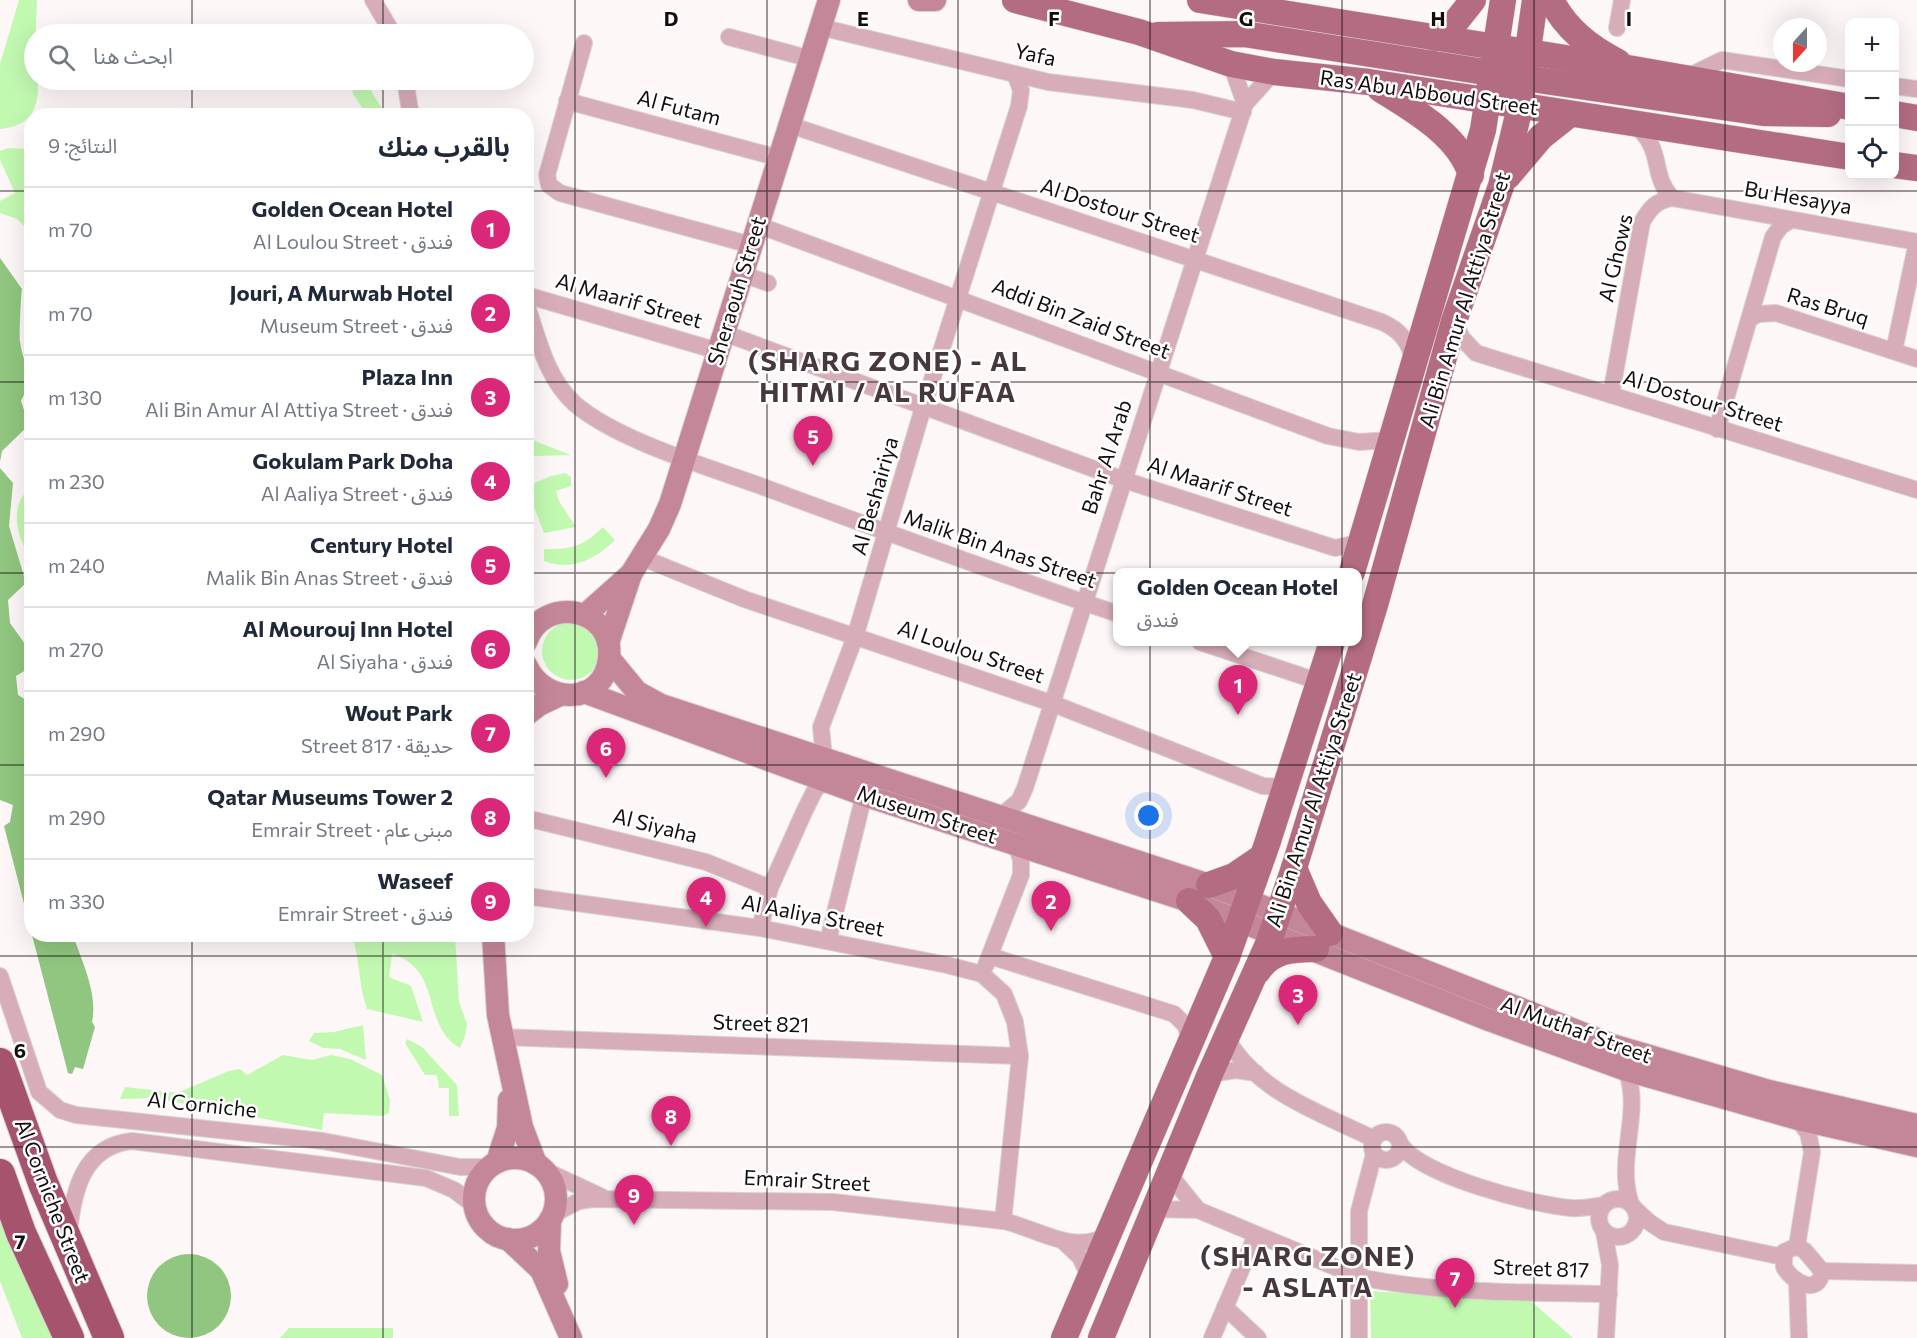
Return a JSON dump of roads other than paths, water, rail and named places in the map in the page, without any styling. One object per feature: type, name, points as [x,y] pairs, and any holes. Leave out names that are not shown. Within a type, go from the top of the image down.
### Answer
[{"type":"highway","name":"Al Corniche Street","points":[[0,1063],[68,1244],[108,1338]]},
{"type":"highway","name":"Al Corniche Street","points":[[0,1174],[21,1233],[69,1338]]},
{"type":"main road","name":"Ras Abu Abboud Street","points":[[1015,0],[1150,36],[1196,54],[1231,64],[1274,72],[1370,82],[1845,156]]},
{"type":"main road","points":[[1200,0],[1231,3],[1435,38],[1495,61]]},
{"type":"main road","points":[[1435,38],[1454,24],[1473,0]]},
{"type":"main road","name":"Ali Bin Amur Al Attiya Street","points":[[1353,568],[1471,175],[1488,101],[1503,0]]},
{"type":"main road","name":"Ali Bin Amur Al Attiya Street","points":[[1064,1338],[1227,957],[1294,868],[1375,604],[1444,364],[1454,321],[1501,186],[1520,107],[1529,53],[1534,0]]},
{"type":"main road","points":[[1551,0],[1564,22],[1581,39],[1628,68]]},
{"type":"main road","points":[[1150,36],[1244,34],[1495,61],[1529,53],[1845,106]]},
{"type":"main road","points":[[1488,101],[1502,83],[1510,78],[1525,78],[1763,113],[1845,114]]},
{"type":"main road","points":[[1370,82],[1432,125],[1463,155],[1471,175]]},
{"type":"main road","points":[[1501,186],[1525,153],[1570,114]]},
{"type":"main road","points":[[1899,115],[1917,118]]},
{"type":"main road","name":"Ali Bin Amur Al Attiya Street","points":[[1101,1338],[1210,1074],[1252,979],[1260,916],[1262,857],[1331,646]]},
{"type":"main road","points":[[1117,1301],[1118,1268],[1142,1196],[1260,916],[1323,714],[1331,670],[1332,646]]},
{"type":"main road","points":[[1209,885],[1234,876],[1262,857]]},
{"type":"main road","points":[[1252,979],[1263,963],[1274,955],[1323,941],[1294,868]]},
{"type":"main road","points":[[1189,901],[1208,919],[1227,957]]},
{"type":"street","points":[[373,0],[387,24]]},
{"type":"street","name":"Sheraouh Street","points":[[584,692],[601,678],[637,566],[670,504],[829,0]]},
{"type":"street","points":[[919,0],[934,0]]},
{"type":"street","points":[[1617,28],[1622,0]]},
{"type":"street","name":"Yafa","points":[[820,27],[1015,74],[1088,88],[1244,108]]},
{"type":"street","points":[[729,37],[811,59]]},
{"type":"street","points":[[567,101],[584,43]]},
{"type":"street","points":[[1685,78],[1722,60],[1845,78]]},
{"type":"street","points":[[1231,64],[1244,108]]},
{"type":"street","name":"Bahr Al Arab","points":[[1002,816],[1013,808],[1022,794],[1244,108],[1274,72]]},
{"type":"street","name":"Al Beshairiya","points":[[824,758],[821,727],[855,637],[888,533],[923,408],[960,297],[1021,98],[1021,90],[1015,74]]},
{"type":"street","points":[[1899,87],[1917,89]]},
{"type":"street","points":[[407,90],[410,108]]},
{"type":"street","name":"Al Futam","points":[[567,101],[779,158]]},
{"type":"street","name":"Addi Bin Zaid Street","points":[[567,101],[547,175],[549,185],[560,193],[754,235],[960,297],[1328,436],[1359,442],[1390,441]]},
{"type":"street","points":[[1631,122],[1647,135],[1653,146],[1660,182],[1672,198]]},
{"type":"street","name":"Al Dostour Street","points":[[790,125],[1392,326],[1408,342],[1414,364]]},
{"type":"street","name":"Bu Hesayya","points":[[1672,198],[1917,242]]},
{"type":"street","name":"Al Ghows","points":[[1611,395],[1642,222],[1655,204],[1672,198]]},
{"type":"street","name":"Ras Bruq","points":[[1750,318],[1773,237],[1781,226],[1791,220]]},
{"type":"street","points":[[1894,351],[1917,242]]},
{"type":"street","points":[[742,274],[768,283]]},
{"type":"street","name":"Al Maarif Street","points":[[534,297],[721,342],[923,408],[1124,480],[1335,548],[1353,544],[1362,536]]},
{"type":"street","name":"Ras Bruq","points":[[1750,318],[1760,314],[1776,314],[1917,359]]},
{"type":"street","points":[[1717,429],[1750,318]]},
{"type":"street","points":[[1454,321],[1462,338],[1476,353]]},
{"type":"street","name":"Malik Bin Anas Street","points":[[534,328],[544,359],[557,382],[573,402],[594,418],[685,458],[1113,612]]},
{"type":"street","points":[[1444,364],[1458,356],[1476,353]]},
{"type":"street","name":"Al Dostour Street","points":[[1476,353],[1917,490]]},
{"type":"street","name":"Sheraouh Street","points":[[585,615],[637,566]]},
{"type":"street","name":"Al Loulou Street","points":[[637,566],[744,599],[1051,703],[1263,786],[1284,787]]},
{"type":"street","points":[[534,627],[553,614],[566,611],[585,615]]},
{"type":"street","name":"Museum Street","points":[[585,615],[596,622],[609,651],[637,692],[649,700],[1209,885],[1260,916]]},
{"type":"street","points":[[1212,646],[1320,682]]},
{"type":"street","points":[[534,678],[551,692],[560,695]]},
{"type":"street","points":[[534,709],[560,695],[584,692]]},
{"type":"street","name":"Museum Street","points":[[584,692],[864,795],[1189,901],[1260,916]]},
{"type":"street","points":[[760,928],[770,888],[812,795],[816,788],[828,782]]},
{"type":"street","points":[[828,941],[864,795]]},
{"type":"street","name":"Al Siyaha","points":[[534,820],[706,862],[770,888]]},
{"type":"street","points":[[1002,1221],[1020,1056],[1014,1022],[1004,994],[982,975],[1021,875],[1021,860],[1016,844]]},
{"type":"street","name":"Al Aaliya Street","points":[[534,897],[760,928],[947,965],[982,975]]},
{"type":"street","name":"Al Muthaf Street","points":[[1260,916],[1612,1045],[1769,1090],[1917,1125]]},
{"type":"street","name":"Al Muthaf Street","points":[[1323,941],[1489,1020],[1626,1070],[1798,1119],[1917,1146]]},
{"type":"street","points":[[493,942],[496,1001],[527,1144],[554,1190],[549,1251],[569,1334]]},
{"type":"street","points":[[990,956],[1174,1014],[1185,1025],[1191,1040]]},
{"type":"street","name":"Al Corniche","points":[[0,976],[39,1092],[60,1110],[76,1115],[323,1141],[460,1167],[493,1165]]},
{"type":"street","name":"Street 821","points":[[502,1037],[1020,1056]]},
{"type":"street","points":[[1226,1037],[1235,1054],[1288,1098],[1386,1152],[1416,1160],[1452,1177],[1491,1190],[1570,1208],[1604,1204],[1619,1198],[1664,1232]]},
{"type":"street","points":[[510,1068],[508,1128],[493,1165],[475,1188],[474,1204],[477,1214],[488,1230],[508,1239],[541,1270],[569,1334]]},
{"type":"street","points":[[1210,1074],[1236,1070],[1256,1073]]},
{"type":"street","points":[[1610,1265],[1624,1236],[1636,1225],[1624,1175],[1632,1100],[1626,1070]]},
{"type":"street","points":[[1632,1100],[1652,1078]]},
{"type":"street","points":[[1797,1246],[1811,1161],[1810,1138],[1798,1119]]},
{"type":"street","points":[[1811,1161],[1819,1145],[1839,1128]]},
{"type":"street","name":"Al Corniche","points":[[68,1244],[76,1187],[86,1166],[107,1147],[132,1141],[426,1178],[454,1190],[474,1204]]},
{"type":"street","points":[[1359,1338],[1359,1211],[1368,1176],[1386,1152]]},
{"type":"street","points":[[493,1165],[517,1158],[540,1167]]},
{"type":"street","name":"Emrair Street","points":[[540,1167],[576,1187],[608,1199]]},
{"type":"street","name":"Street 817","points":[[1169,1174],[1198,1210]]},
{"type":"street","points":[[1606,1338],[1610,1265],[1599,1211],[1624,1175]]},
{"type":"street","name":"Emrair Street","points":[[551,1217],[579,1201],[608,1199],[832,1202],[1002,1221],[1026,1226],[1063,1241],[1085,1244],[1106,1236]]},
{"type":"street","points":[[1570,1208],[1616,1237],[1664,1232],[1783,1257]]},
{"type":"street","name":"Street 817","points":[[1155,1209],[1198,1210],[1359,1277],[1386,1283],[1502,1291],[1609,1294]]},
{"type":"street","points":[[508,1239],[525,1238],[534,1234],[551,1217]]},
{"type":"street","points":[[1212,1338],[1256,1235]]},
{"type":"street","name":"Emrair Street","points":[[1063,1241],[1080,1257],[1089,1276]]},
{"type":"street","points":[[1797,1246],[1788,1248],[1783,1257],[1786,1272],[1803,1285],[1819,1281],[1822,1271]]},
{"type":"street","points":[[1797,1246],[1822,1271],[1917,1273]]},
{"type":"street","points":[[1797,1281],[1799,1338]]},
{"type":"street","points":[[1225,1307],[1258,1338]]},
{"type":"place","name":"Century Hotel","points":[[813,466]]},
{"type":"place","name":"Golden Ocean Hotel","points":[[1238,715]]},
{"type":"place","name":"Al Mourouj Inn Hotel","points":[[606,778]]},
{"type":"place","name":"Gokulam Park Doha","points":[[706,927]]},
{"type":"place","name":"Jouri, A Murwab Hotel","points":[[1051,931]]},
{"type":"place","name":"Plaza Inn","points":[[1298,1025]]},
{"type":"place","name":"Qatar Museums Tower 2","points":[[671,1146]]},
{"type":"place","name":"Waseef","points":[[634,1225]]},
{"type":"place","name":"Wout Park","points":[[1455,1308]]},
{"type":"district","name":"(SHARG ZONE) - AL HITMI / AL RUFAA","points":[[888,378]]},
{"type":"district","name":"(SHARG ZONE) - ASLATA","points":[[1308,1272]]}]
